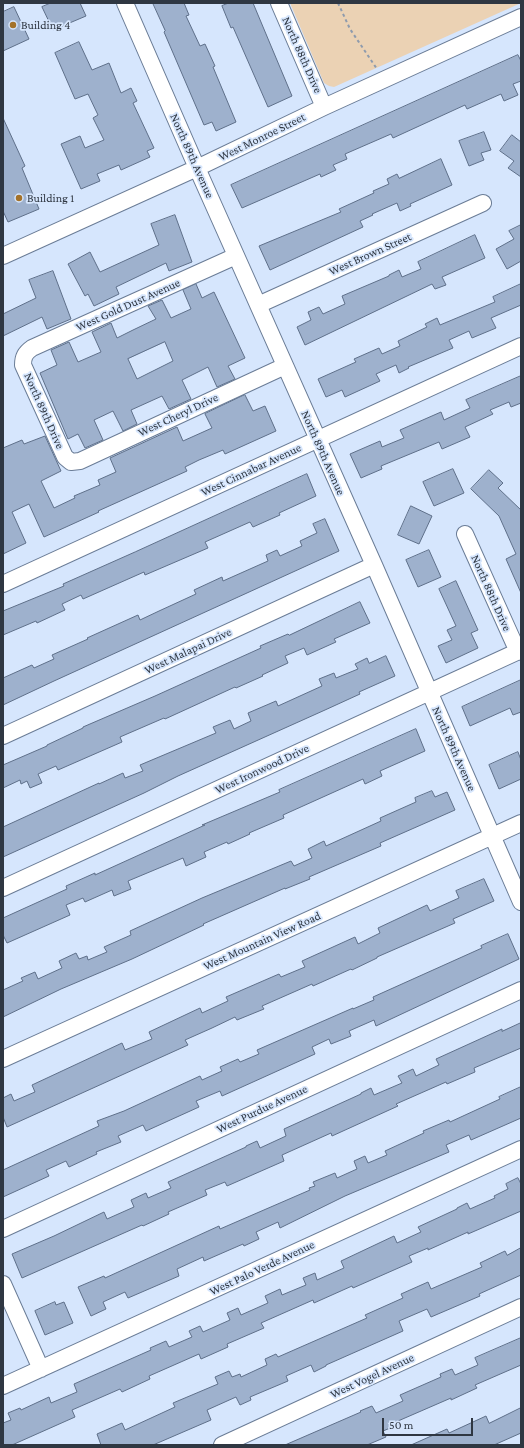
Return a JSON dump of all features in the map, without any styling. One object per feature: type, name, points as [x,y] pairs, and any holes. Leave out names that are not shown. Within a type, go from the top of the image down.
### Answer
[{"type":"street","name":"North 89th Avenue","points":[[125,3],[374,565],[521,902]]},
{"type":"street","name":"North 88th Drive","points":[[279,3],[324,107]]},
{"type":"street","name":"West Monroe Street","points":[[3,256],[197,168],[324,107],[521,16]]},
{"type":"street","name":"West Brown Street","points":[[258,305],[483,203]]},
{"type":"street","name":"West Gold Dust Avenue","points":[[23,357],[32,348],[236,256]]},
{"type":"street","name":"West Cinnabar Avenue","points":[[3,584],[521,346]]},
{"type":"street","name":"North 89th Drive","points":[[23,357],[23,365],[65,457],[71,462]]},
{"type":"street","name":"West Cheryl Drive","points":[[71,462],[80,461],[285,366]]},
{"type":"street","name":"North 88th Drive","points":[[465,534],[519,651]]},
{"type":"street","name":"West Malapai Drive","points":[[3,736],[374,565]]},
{"type":"street","name":"West Ironwood Drive","points":[[3,888],[519,651]]},
{"type":"street","name":"West Mountain View Road","points":[[3,1059],[521,823]]},
{"type":"street","name":"West Purdue Avenue","points":[[3,1229],[521,990]]},
{"type":"street","name":"West Palo Verde Avenue","points":[[3,1386],[521,1149]]},
{"type":"street","points":[[3,1284],[42,1369]]},
{"type":"street","name":"West Vogel Avenue","points":[[222,1445],[521,1307]]},
{"type":"path","points":[[338,3],[350,30],[376,67],[382,80]]},
{"type":"shaded area","points":[[290,3],[521,3],[334,87],[324,83]]},
{"type":"building","points":[[51,3],[80,3],[86,16],[53,30],[42,7]]},
{"type":"building","points":[[153,3],[184,3],[189,15],[186,16],[200,46],[205,44],[236,122],[216,131],[212,122],[204,125]]},
{"type":"building","points":[[229,3],[253,3],[292,96],[268,107],[233,27],[231,28],[222,6]]},
{"type":"building","name":"Building 4","points":[[14,7],[29,39],[3,51],[3,12]]},
{"type":"building","points":[[79,42],[92,70],[109,63],[121,93],[131,88],[137,101],[133,103],[154,148],[147,151],[150,157],[121,170],[119,165],[97,174],[100,181],[81,189],[61,144],[80,136],[85,148],[104,140],[93,118],[98,115],[88,94],[75,99],[55,53]]},
{"type":"building","points":[[518,55],[521,61],[521,81],[513,84],[518,95],[504,101],[501,94],[467,109],[465,105],[393,138],[391,134],[345,154],[347,159],[333,165],[336,170],[321,177],[320,174],[242,208],[231,185]]},
{"type":"building","points":[[3,118],[25,166],[22,168],[39,209],[8,222],[3,211]]},
{"type":"building","points":[[484,132],[491,150],[481,153],[484,160],[469,166],[459,141]]},
{"type":"building","points":[[512,135],[521,142],[521,177],[508,168],[514,161],[500,151]]},
{"type":"building","points":[[441,159],[452,185],[410,204],[411,206],[400,211],[397,203],[372,214],[373,215],[360,221],[363,227],[270,270],[259,246],[341,212],[339,209],[374,193],[373,191],[389,184],[387,179],[397,174],[399,178]]},
{"type":"building","points":[[175,215],[192,262],[169,271],[166,263],[116,287],[119,294],[94,306],[88,294],[85,296],[68,264],[90,252],[100,272],[159,245],[151,224]]},
{"type":"building","points":[[521,225],[521,261],[507,269],[496,249],[514,239],[509,231]]},
{"type":"building","points":[[475,235],[485,258],[442,277],[446,285],[435,289],[432,284],[305,345],[297,327],[311,320],[308,312],[319,307],[323,314],[345,304],[342,296],[389,276],[399,270],[402,277],[421,269],[418,262]]},
{"type":"building","points":[[53,271],[71,319],[47,329],[42,317],[3,336],[3,314],[36,298],[29,280]]},
{"type":"building","points":[[196,284],[202,298],[214,292],[245,358],[228,366],[235,379],[217,387],[208,367],[182,380],[191,399],[169,409],[162,396],[131,410],[137,424],[123,431],[113,411],[94,420],[103,440],[85,448],[78,434],[68,439],[40,373],[57,365],[51,350],[69,342],[78,362],[101,352],[92,332],[111,323],[117,338],[156,319],[148,306],[162,300],[171,318],[191,309],[183,290]],"holes":[[[165,342],[173,361],[137,379],[128,359]]]},
{"type":"building","points":[[521,284],[521,305],[491,318],[496,328],[472,338],[469,331],[449,340],[453,348],[408,367],[409,368],[399,373],[396,365],[376,374],[380,381],[345,397],[342,390],[326,397],[318,379],[356,362],[354,359],[379,348],[382,354],[400,346],[398,341],[427,327],[425,324],[437,318],[440,325],[495,302],[493,297]]},
{"type":"building","points":[[521,376],[521,403],[511,407],[509,402],[490,410],[493,414],[465,427],[470,437],[442,449],[439,442],[381,466],[382,469],[361,478],[350,454],[380,441],[382,447],[404,438],[400,430],[441,412],[444,420],[470,408],[466,400]]},
{"type":"building","points":[[245,395],[253,411],[265,406],[276,431],[225,454],[223,450],[199,460],[185,467],[187,471],[44,537],[29,504],[12,512],[26,543],[3,554],[3,448],[22,440],[24,444],[45,436],[61,471],[41,481],[54,508],[75,498],[74,496],[100,485],[98,480],[116,472],[110,458],[177,427],[183,441],[212,428],[205,414]]},
{"type":"building","points":[[453,469],[464,493],[434,506],[423,482]]},
{"type":"building","points":[[489,470],[503,483],[498,488],[521,510],[521,593],[506,559],[516,554],[499,516],[471,489]]},
{"type":"building","points":[[307,474],[316,496],[253,527],[250,522],[205,542],[208,548],[145,575],[144,572],[83,599],[81,595],[62,604],[65,610],[37,623],[36,621],[3,635],[3,611],[64,586],[63,584]]},
{"type":"building","points":[[411,506],[432,516],[419,544],[398,535]]},
{"type":"building","points":[[325,519],[339,551],[3,705],[3,678],[32,665],[34,668],[54,659],[52,655],[138,615],[140,620],[196,594],[194,590],[222,577],[223,581],[268,561],[266,555],[277,550],[280,556],[302,546],[300,541],[317,533],[313,524]]},
{"type":"building","points":[[429,550],[441,577],[418,587],[406,560]]},
{"type":"building","points":[[456,581],[478,630],[471,633],[478,648],[446,663],[438,646],[452,640],[447,630],[456,626],[439,589]]},
{"type":"building","points":[[360,602],[370,623],[334,639],[336,642],[307,655],[304,648],[285,656],[288,663],[262,675],[263,676],[120,737],[122,742],[58,770],[56,766],[38,774],[42,783],[30,788],[27,781],[21,784],[20,780],[3,788],[3,765],[47,746],[83,727],[261,648],[260,646],[288,634],[289,635]]},
{"type":"building","points":[[386,656],[395,676],[359,692],[360,694],[3,857],[3,827],[123,773],[125,778],[143,771],[140,765],[216,733],[213,727],[230,720],[234,729],[251,721],[248,713],[276,701],[278,706],[322,686],[319,679],[334,673],[336,678],[358,669],[355,664],[367,658],[369,663]]},
{"type":"building","points":[[521,680],[521,712],[513,715],[510,708],[470,726],[462,707]]},
{"type":"building","points":[[416,729],[425,751],[380,771],[382,776],[365,784],[363,779],[283,815],[284,818],[249,833],[250,834],[228,844],[227,842],[204,852],[206,857],[186,866],[183,858],[128,881],[131,889],[114,896],[112,890],[85,902],[83,898],[66,905],[70,915],[7,943],[3,935],[3,918],[67,889],[66,886],[95,873],[95,875],[205,825],[202,825],[280,792],[279,790]]},
{"type":"building","points":[[518,752],[521,760],[521,779],[499,789],[489,765]]},
{"type":"building","points":[[432,791],[435,797],[447,792],[455,810],[380,843],[381,846],[309,877],[310,879],[285,888],[203,924],[204,925],[132,959],[61,989],[3,1017],[3,990],[23,981],[21,978],[35,972],[38,979],[62,968],[59,961],[76,953],[79,959],[87,956],[88,960],[107,952],[104,947],[131,935],[130,931],[202,898],[291,861],[294,866],[312,858],[308,849],[324,841],[326,846],[381,821],[380,818],[416,802],[415,798]]},
{"type":"building","points":[[484,879],[494,901],[453,919],[455,923],[377,957],[352,970],[351,969],[313,986],[312,984],[262,1006],[264,1009],[237,1020],[235,1017],[185,1040],[188,1045],[7,1127],[3,1117],[3,1098],[11,1094],[14,1101],[35,1092],[32,1085],[122,1043],[125,1050],[152,1039],[149,1032],[200,1008],[202,1013],[228,1001],[226,997],[279,974],[281,977],[305,967],[302,961],[355,937],[358,944],[380,933],[378,928],[427,905],[430,911],[459,898],[456,891]]},
{"type":"building","points":[[508,934],[519,959],[376,1026],[374,1020],[349,1031],[351,1036],[331,1044],[329,1039],[312,1047],[315,1054],[222,1096],[220,1091],[196,1101],[199,1107],[146,1131],[143,1125],[118,1136],[121,1142],[96,1152],[97,1154],[69,1167],[66,1161],[46,1170],[49,1176],[3,1197],[3,1170],[99,1126],[97,1121],[124,1111],[200,1076],[202,1080],[222,1071],[220,1067],[238,1059],[240,1062],[259,1054],[257,1050],[374,1000],[373,997],[482,948],[481,946]]},
{"type":"building","points":[[521,1023],[521,1048],[474,1068],[475,1072],[447,1084],[446,1082],[396,1104],[398,1106],[332,1136],[331,1133],[282,1155],[284,1161],[227,1186],[225,1182],[205,1190],[207,1195],[168,1212],[169,1214],[22,1278],[12,1254],[104,1212],[107,1219],[134,1207],[131,1200],[146,1193],[148,1198],[171,1188],[168,1182],[257,1141],[260,1148],[286,1136],[284,1129],[371,1088],[374,1095],[402,1083],[398,1076],[413,1069],[416,1076],[439,1065],[436,1059],[502,1029],[502,1031]]},
{"type":"building","points":[[521,1087],[521,1118],[471,1140],[469,1135],[446,1145],[449,1152],[345,1196],[280,1228],[278,1222],[256,1232],[259,1239],[244,1246],[243,1244],[204,1261],[203,1257],[177,1269],[179,1276],[128,1298],[125,1292],[103,1302],[106,1309],[91,1316],[78,1287],[104,1276],[105,1278],[219,1226],[220,1229],[310,1190],[309,1188],[315,1186],[313,1182],[335,1173],[337,1178],[357,1169],[354,1161],[365,1156],[368,1163],[387,1155],[385,1151],[424,1133],[423,1131],[449,1120],[450,1122],[500,1099],[499,1097]]},
{"type":"building","points":[[518,1178],[521,1184],[521,1211],[468,1234],[468,1232],[428,1250],[428,1248],[409,1256],[412,1262],[353,1288],[352,1286],[314,1303],[313,1300],[261,1323],[264,1328],[227,1344],[228,1347],[201,1359],[199,1354],[149,1376],[150,1379],[122,1392],[120,1389],[72,1410],[75,1417],[12,1445],[3,1445],[3,1423],[11,1420],[8,1413],[20,1408],[21,1410],[49,1397],[51,1403],[77,1392],[74,1384],[151,1350],[150,1348],[166,1341],[169,1347],[192,1337],[189,1331],[200,1326],[203,1332],[230,1320],[227,1313],[238,1308],[241,1315],[268,1303],[265,1296],[280,1289],[282,1295],[306,1285],[303,1278],[315,1273],[317,1280],[344,1268],[341,1261],[394,1236],[397,1243],[421,1232],[418,1227],[467,1203],[470,1209],[495,1198],[494,1196],[508,1189],[506,1184]]},
{"type":"building","points":[[521,1248],[521,1275],[479,1294],[480,1296],[431,1317],[427,1309],[399,1321],[403,1331],[326,1365],[314,1372],[311,1365],[286,1376],[288,1381],[250,1397],[251,1400],[240,1405],[236,1397],[207,1410],[211,1420],[153,1445],[101,1445],[97,1434],[122,1423],[125,1430],[175,1407],[173,1403],[218,1384],[215,1377],[229,1371],[232,1377],[240,1374],[241,1377],[267,1365],[265,1359],[276,1354],[278,1357],[367,1318],[365,1315],[403,1298],[401,1294],[428,1282],[431,1289],[482,1267],[480,1263],[505,1251],[507,1255]]},
{"type":"building","points":[[55,1302],[56,1305],[64,1302],[73,1323],[45,1335],[35,1311]]},
{"type":"building","points":[[521,1338],[521,1365],[475,1385],[477,1388],[451,1400],[451,1398],[398,1421],[400,1424],[383,1431],[386,1437],[367,1445],[285,1445],[372,1406],[376,1413],[403,1401],[400,1395],[441,1377],[440,1374],[452,1369],[455,1375],[478,1365],[475,1358]]},
{"type":"building","points":[[521,1408],[521,1433],[494,1445],[411,1445],[447,1429],[449,1433],[486,1416],[489,1423]]},
{"type":"place","name":"Building 4","points":[[13,25]]},
{"type":"place","name":"Building 1","points":[[19,198]]}]
